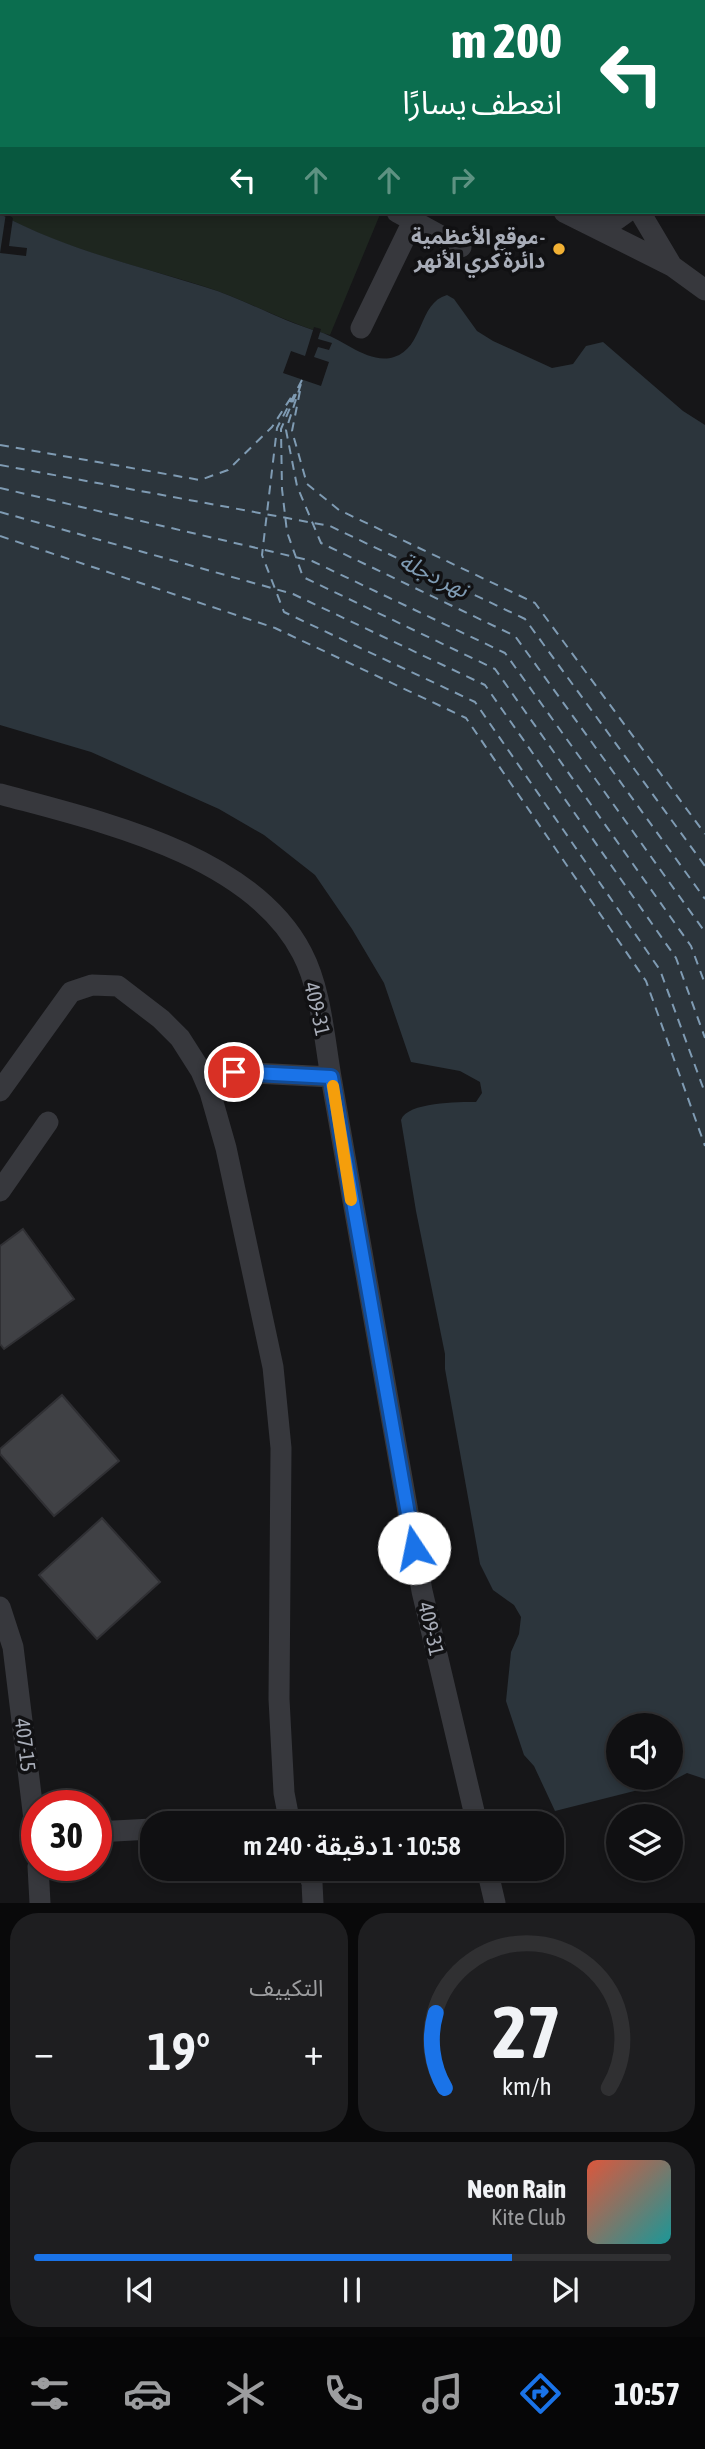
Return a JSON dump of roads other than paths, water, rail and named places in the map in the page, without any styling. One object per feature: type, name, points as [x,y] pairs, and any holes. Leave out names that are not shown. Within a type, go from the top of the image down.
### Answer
[{"type":"street","points":[[569,214],[672,266],[705,290]]},
{"type":"street","points":[[588,222],[613,222],[624,214]]},
{"type":"street","points":[[641,214],[672,266]]},
{"type":"street","points":[[361,328],[405,216],[461,247]]},
{"type":"street","name":"409-31","points":[[0,794],[69,813],[198,858],[251,891],[281,922],[303,953],[315,994],[331,1077],[422,1591],[474,1811]]},
{"type":"street","points":[[0,1091],[71,992],[92,985],[118,986],[161,1019],[180,1038],[201,1071],[210,1092],[226,1148],[273,1367],[281,1448],[279,1699],[289,1811]]},
{"type":"street","points":[[234,1072],[331,1077]]},
{"type":"street","points":[[0,1191],[48,1122]]},
{"type":"street","name":"407-15","points":[[0,1607],[13,1647],[30,1790]]},
{"type":"street","points":[[0,1664],[13,1647]]},
{"type":"street","points":[[112,1831],[140,1830]]},
{"type":"street","points":[[39,1881],[40,1903]]},
{"type":"street","points":[[309,1881],[313,1902]]},
{"type":"street","points":[[490,1881],[495,1903]]},
{"type":"water","name":"نهر دجلة","points":[[0,214],[75,247],[220,292],[329,335],[356,350],[385,359],[404,352],[411,345],[431,307],[447,295],[454,299],[477,331],[552,368],[573,364],[586,346],[603,342],[683,411],[705,425],[705,1779],[687,1773],[683,1775],[683,1713],[606,1713],[606,1790],[638,1790],[555,1811],[534,1766],[524,1755],[506,1701],[511,1652],[519,1634],[521,1617],[514,1605],[493,1590],[480,1564],[445,1369],[445,1354],[401,1120],[405,1114],[423,1106],[476,1102],[482,1093],[480,1082],[460,1071],[411,1062],[384,983],[352,929],[315,875],[264,835],[219,809],[91,752],[0,725]]},
{"type":"place","name":"موقع الأعظمية- دائرة كري الأنهر","points":[[559,249]]}]
